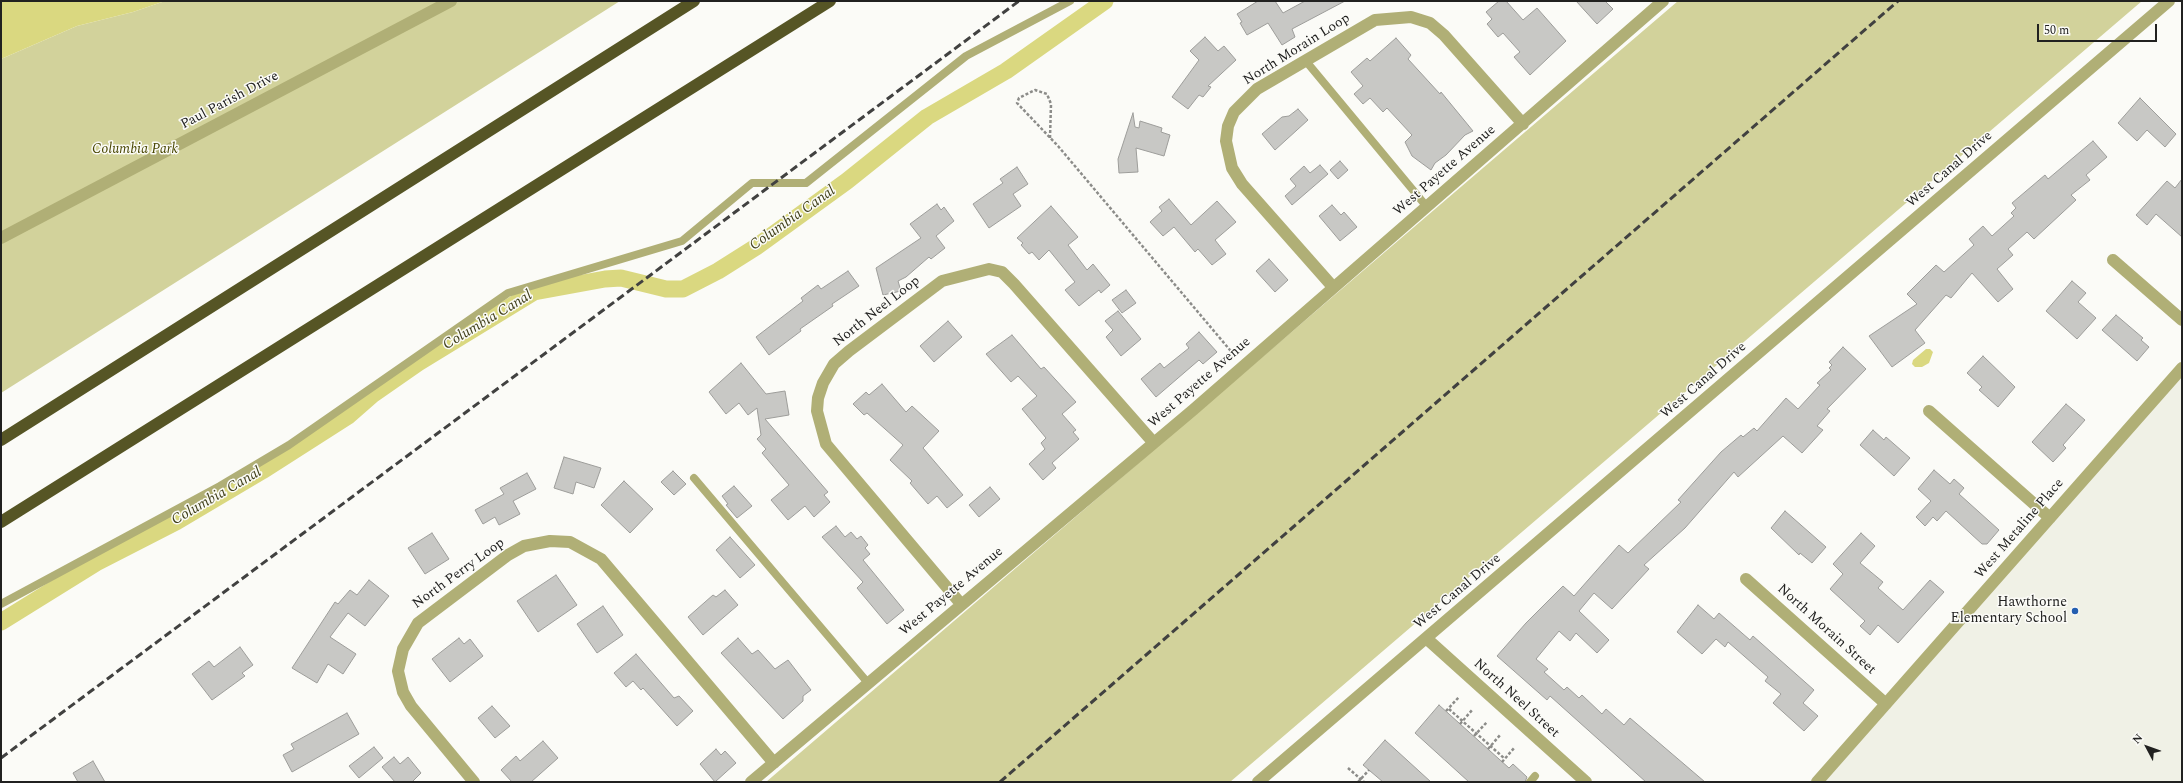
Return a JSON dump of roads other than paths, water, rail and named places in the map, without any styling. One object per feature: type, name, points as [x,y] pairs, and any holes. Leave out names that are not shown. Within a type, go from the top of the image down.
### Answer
[{"type":"highway","points":[[1,440],[694,1]]},
{"type":"highway","points":[[1,522],[830,1]]},
{"type":"street","name":"Paul Parish Drive","points":[[1,238],[451,1]]},
{"type":"street","name":"West Payette Avenue","points":[[751,782],[1242,367],[1663,1]]},
{"type":"street","name":"West Canal Drive","points":[[1258,782],[2169,1]]},
{"type":"street","name":"North Morain Loop","points":[[1333,287],[1242,184],[1232,168],[1226,141],[1228,126],[1234,112],[1257,89],[1375,20],[1411,17],[1430,23],[1444,35],[1523,124]]},
{"type":"street","points":[[2113,260],[2182,320]]},
{"type":"street","name":"North Neel Loop","points":[[961,604],[826,444],[818,411],[818,398],[823,383],[834,364],[849,351],[942,281],[990,269],[1002,272],[1153,442]]},
{"type":"street","name":"West Metaline Place","points":[[1817,782],[2182,368]]},
{"type":"street","points":[[1929,411],[2050,518]]},
{"type":"street","name":"North Perry Loop","points":[[474,782],[411,706],[403,692],[398,671],[403,649],[418,623],[508,555],[524,546],[550,540],[570,542],[601,558],[774,763]]},
{"type":"street","name":"North Morain Street","points":[[1746,579],[1886,704]]},
{"type":"street","name":"North Neel Street","points":[[1426,638],[1586,782]]},
{"type":"lane","points":[[1,604],[220,486],[289,445],[508,293],[682,241],[752,183],[806,183],[966,56],[1070,1]]},
{"type":"lane","points":[[1305,60],[1427,207]]},
{"type":"lane","points":[[694,478],[868,683]]},
{"type":"waterway","name":"Columbia Canal","points":[[1,622],[96,563],[176,522],[262,471],[348,416],[372,395],[418,363],[534,292],[605,279],[621,278],[666,289],[683,289],[718,271],[756,247],[847,181],[927,117],[1006,71],[1105,1]]},
{"type":"railway","points":[[1,758],[1019,1]]},
{"type":"railway","points":[[1000,782],[1898,1]]},
{"type":"place","name":"Hawthorne Elementary School","points":[[2075,611]]},
{"type":"park label","name":"Columbia Park","points":[[135,150]]}]
